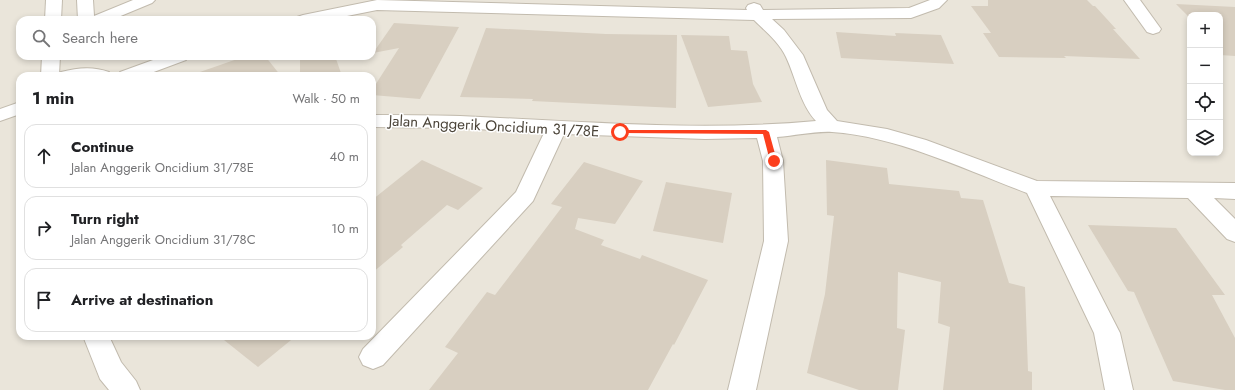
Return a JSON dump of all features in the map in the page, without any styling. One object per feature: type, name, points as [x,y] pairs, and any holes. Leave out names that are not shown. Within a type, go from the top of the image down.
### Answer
[{"type":"street","points":[[53,16],[54,0]]},
{"type":"street","points":[[85,0],[86,16]]},
{"type":"street","points":[[107,16],[147,0]]},
{"type":"street","points":[[320,16],[377,3],[754,8],[813,13],[911,13],[924,10],[934,5],[939,0]]},
{"type":"street","points":[[1132,0],[1153,29]]},
{"type":"street","points":[[754,8],[778,34],[794,55],[818,112],[831,126]]},
{"type":"street","points":[[50,72],[51,60]]},
{"type":"street","points":[[137,72],[169,60]]},
{"type":"street","points":[[80,72],[92,68]]},
{"type":"street","points":[[0,115],[16,109]]},
{"type":"street","name":"Jalan Anggerik Oncidium 31/78E","points":[[376,121],[460,122],[620,132],[766,132],[831,126],[880,133],[920,145],[1035,188],[1235,191]]},
{"type":"street","points":[[373,357],[525,196],[556,129]]},
{"type":"street","points":[[742,390],[776,241],[774,161],[766,132]]},
{"type":"street","points":[[1035,188],[1107,333],[1119,390]]},
{"type":"street","points":[[1194,191],[1235,233]]},
{"type":"street","points":[[98,340],[110,370],[126,390]]},
{"type":"shaded area","points":[[0,0],[1235,0],[1235,390],[0,390]]},
{"type":"building","points":[[988,0],[1087,0],[1095,6],[1116,29],[1113,29],[1140,59],[1064,56],[1066,58],[999,57],[983,33],[991,33],[971,6],[988,6]]},
{"type":"building","points":[[1176,4],[1235,7],[1235,56],[1223,55],[1223,12],[1187,12],[1187,15]]},
{"type":"building","points":[[394,23],[459,27],[420,99],[376,95],[376,84],[399,48],[376,52],[376,49]]},
{"type":"building","points":[[486,28],[606,34],[677,35],[676,108],[532,101],[533,99],[460,97]]},
{"type":"building","points":[[836,32],[896,36],[895,33],[941,35],[954,64],[841,58]]},
{"type":"building","points":[[681,35],[729,36],[731,50],[747,51],[753,84],[762,102],[708,107]]},
{"type":"building","points":[[234,60],[268,60],[278,72],[200,72]]},
{"type":"building","points":[[300,60],[336,60],[341,72],[300,72]]},
{"type":"building","points":[[422,160],[483,188],[458,210],[447,205],[401,245],[403,247],[376,270],[376,197]]},
{"type":"building","points":[[826,160],[887,168],[889,184],[959,191],[961,198],[983,200],[1009,283],[1025,287],[1028,371],[1032,372],[1032,390],[943,390],[950,327],[938,323],[941,282],[898,272],[897,328],[905,330],[898,390],[859,390],[807,373],[825,294],[834,216],[827,215]]},
{"type":"building","points":[[584,162],[643,181],[615,224],[578,218],[575,229],[604,240],[601,245],[640,259],[642,255],[708,280],[674,345],[673,344],[648,390],[429,390],[458,353],[445,347],[487,292],[495,295],[562,207],[551,204]]},
{"type":"building","points":[[666,182],[732,193],[723,243],[653,231]]},
{"type":"building","points":[[1088,225],[1176,228],[1225,295],[1212,295],[1235,338],[1235,390],[1225,390],[1173,381],[1134,292],[1128,291]]},
{"type":"building","points":[[224,340],[291,340],[258,367]]},
{"type":"route","points":[[620,132],[766,132],[774,161]]}]
